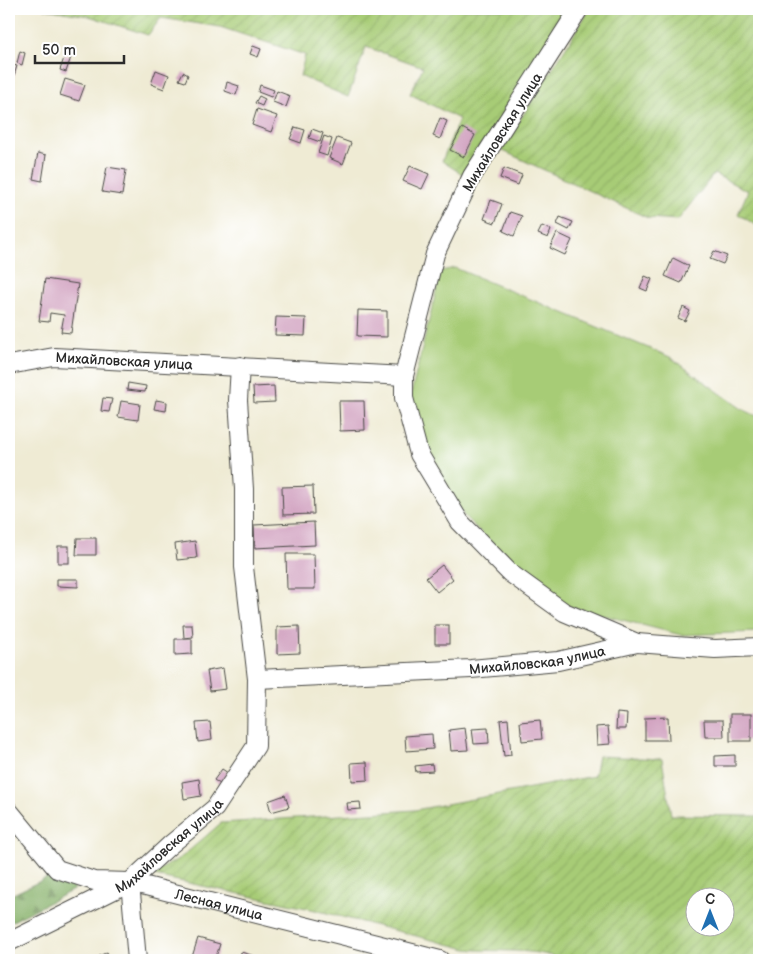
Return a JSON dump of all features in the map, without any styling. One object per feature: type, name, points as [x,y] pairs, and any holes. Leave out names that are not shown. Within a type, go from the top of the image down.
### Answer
[{"type":"street","name":"Михайловская улица","points":[[579,9],[472,176],[435,254],[404,376],[404,398],[419,454],[460,522],[510,573],[564,612],[637,643]]},
{"type":"street","name":"Михайловская улица","points":[[9,365],[54,357],[404,376]]},
{"type":"street","name":"Михайловская улица","points":[[9,811],[57,869],[94,881],[130,882],[170,845],[215,808],[256,746],[257,678],[244,567],[244,489],[238,400],[240,366]]},
{"type":"street","name":"Михайловская улица","points":[[257,678],[471,669],[558,660],[637,643],[715,649],[759,647]]},
{"type":"street","points":[[9,942],[130,882],[137,960]]},
{"type":"street","name":"Лесная улица","points":[[130,882],[440,960]]},
{"type":"green space","points":[[45,9],[568,9],[465,176],[442,161],[459,119],[410,94],[423,67],[366,47],[348,97],[300,76],[305,55],[220,27],[161,18],[148,35],[89,16]]},
{"type":"green space","points":[[590,9],[759,9],[759,227],[738,214],[748,191],[714,174],[678,220],[648,218],[501,150]]},
{"type":"green space","points":[[455,268],[670,357],[742,409],[759,417],[759,632],[681,635],[568,606],[517,568],[464,516],[427,453],[410,398],[441,271]]},
{"type":"green space","points":[[598,756],[662,759],[671,815],[759,816],[759,960],[564,960],[540,953],[467,949],[311,909],[155,876],[156,872],[183,856],[221,823],[415,810],[594,776]]},
{"type":"green space","points":[[53,875],[69,882],[75,889],[9,923],[9,896]]},
{"type":"building","points":[[253,46],[261,49],[258,57],[250,54]]},
{"type":"building","points":[[20,51],[25,53],[22,65],[17,63]]},
{"type":"building","points":[[65,55],[71,57],[66,72],[60,70]]},
{"type":"building","points":[[9,64],[17,66],[12,82],[9,82]]},
{"type":"building","points":[[156,70],[169,75],[164,89],[151,84]]},
{"type":"building","points":[[183,72],[188,75],[185,82],[179,80]]},
{"type":"building","points":[[65,79],[85,85],[79,101],[60,95]]},
{"type":"building","points":[[227,82],[239,86],[236,95],[225,91]]},
{"type":"building","points":[[260,85],[274,90],[271,97],[258,92]]},
{"type":"building","points":[[277,91],[290,96],[286,107],[273,102]]},
{"type":"building","points":[[259,96],[265,99],[262,106],[255,103]]},
{"type":"building","points":[[257,109],[277,116],[271,132],[252,125]]},
{"type":"building","points":[[440,118],[447,121],[440,139],[433,136]]},
{"type":"building","points":[[295,127],[305,130],[301,143],[290,139]]},
{"type":"building","points":[[462,128],[475,135],[464,157],[450,150]]},
{"type":"building","points":[[312,129],[323,133],[320,142],[309,138]]},
{"type":"building","points":[[324,136],[332,139],[327,156],[318,153]]},
{"type":"building","points":[[337,138],[351,143],[343,164],[329,158]]},
{"type":"building","points":[[38,153],[46,155],[42,181],[33,179]]},
{"type":"building","points":[[410,166],[429,174],[422,189],[403,181]]},
{"type":"building","points":[[107,167],[126,170],[122,195],[102,192]]},
{"type":"building","points":[[504,168],[522,175],[518,185],[500,178]]},
{"type":"building","points":[[491,200],[502,204],[495,223],[484,219]]},
{"type":"building","points":[[510,212],[522,216],[514,236],[503,231]]},
{"type":"building","points":[[560,217],[573,222],[569,230],[557,224]]},
{"type":"building","points":[[542,226],[551,230],[548,238],[538,234]]},
{"type":"building","points":[[557,233],[572,240],[565,255],[550,248]]},
{"type":"building","points":[[714,251],[727,256],[723,264],[710,259]]},
{"type":"building","points":[[673,258],[689,266],[681,283],[665,276]]},
{"type":"building","points":[[645,276],[652,279],[647,291],[640,288]]},
{"type":"building","points":[[45,279],[78,284],[71,333],[61,332],[64,315],[50,313],[49,322],[39,321]]},
{"type":"building","points":[[683,307],[690,311],[685,321],[678,318]]},
{"type":"building","points":[[358,310],[387,311],[387,337],[357,336]]},
{"type":"building","points":[[276,317],[306,318],[305,336],[275,335]]},
{"type":"building","points":[[128,383],[146,386],[145,392],[127,390]]},
{"type":"building","points":[[274,386],[275,402],[254,403],[253,387]]},
{"type":"building","points":[[103,398],[112,399],[109,412],[101,411]]},
{"type":"building","points":[[156,400],[167,402],[166,411],[154,409]]},
{"type":"building","points":[[121,401],[140,404],[138,420],[118,417]]},
{"type":"building","points":[[339,401],[364,401],[365,430],[340,431]]},
{"type":"building","points":[[313,486],[314,514],[283,515],[282,487]]},
{"type":"building","points":[[314,522],[315,545],[255,548],[254,525]]},
{"type":"building","points":[[77,538],[96,538],[96,555],[76,555]]},
{"type":"building","points":[[195,541],[197,558],[177,560],[175,544]]},
{"type":"building","points":[[58,546],[69,546],[69,563],[58,563]]},
{"type":"building","points":[[286,554],[314,554],[315,589],[287,589]]},
{"type":"building","points":[[442,565],[453,579],[437,592],[426,578]]},
{"type":"building","points":[[57,579],[78,579],[78,587],[57,586]]},
{"type":"building","points":[[183,625],[192,625],[193,637],[184,638]]},
{"type":"building","points":[[435,625],[449,625],[449,644],[435,644]]},
{"type":"building","points":[[299,626],[300,653],[277,654],[277,627]]},
{"type":"building","points":[[175,639],[192,639],[192,654],[175,655]]},
{"type":"building","points":[[223,668],[226,689],[210,691],[207,671]]},
{"type":"building","points":[[617,713],[627,714],[626,729],[616,729]]},
{"type":"building","points":[[730,714],[751,714],[751,741],[730,741]]},
{"type":"building","points":[[668,717],[669,740],[645,740],[645,718]]},
{"type":"building","points":[[508,719],[511,755],[504,756],[500,720]]},
{"type":"building","points":[[540,720],[542,739],[522,741],[520,722]]},
{"type":"building","points":[[704,720],[723,720],[724,737],[705,737]]},
{"type":"building","points":[[210,722],[212,740],[198,742],[196,723]]},
{"type":"building","points":[[608,726],[610,744],[597,745],[596,727]]},
{"type":"building","points":[[465,728],[468,750],[451,751],[449,730]]},
{"type":"building","points":[[488,728],[489,743],[474,744],[472,729]]},
{"type":"building","points":[[432,734],[433,749],[406,751],[405,736]]},
{"type":"building","points":[[735,755],[735,766],[715,766],[715,756]]},
{"type":"building","points":[[367,762],[368,780],[352,781],[351,763]]},
{"type":"building","points":[[432,764],[433,771],[416,772],[415,766]]},
{"type":"building","points":[[222,769],[228,773],[220,784],[214,780]]},
{"type":"building","points":[[199,779],[201,796],[184,799],[182,782]]},
{"type":"building","points":[[285,795],[289,807],[271,812],[268,801]]},
{"type":"building","points":[[360,802],[361,809],[348,810],[347,803]]},
{"type":"building","points":[[198,938],[220,944],[215,960],[192,957]]},
{"type":"building","points":[[107,952],[111,960],[94,960],[94,959]]},
{"type":"building","points":[[241,952],[268,960],[239,960]]}]
